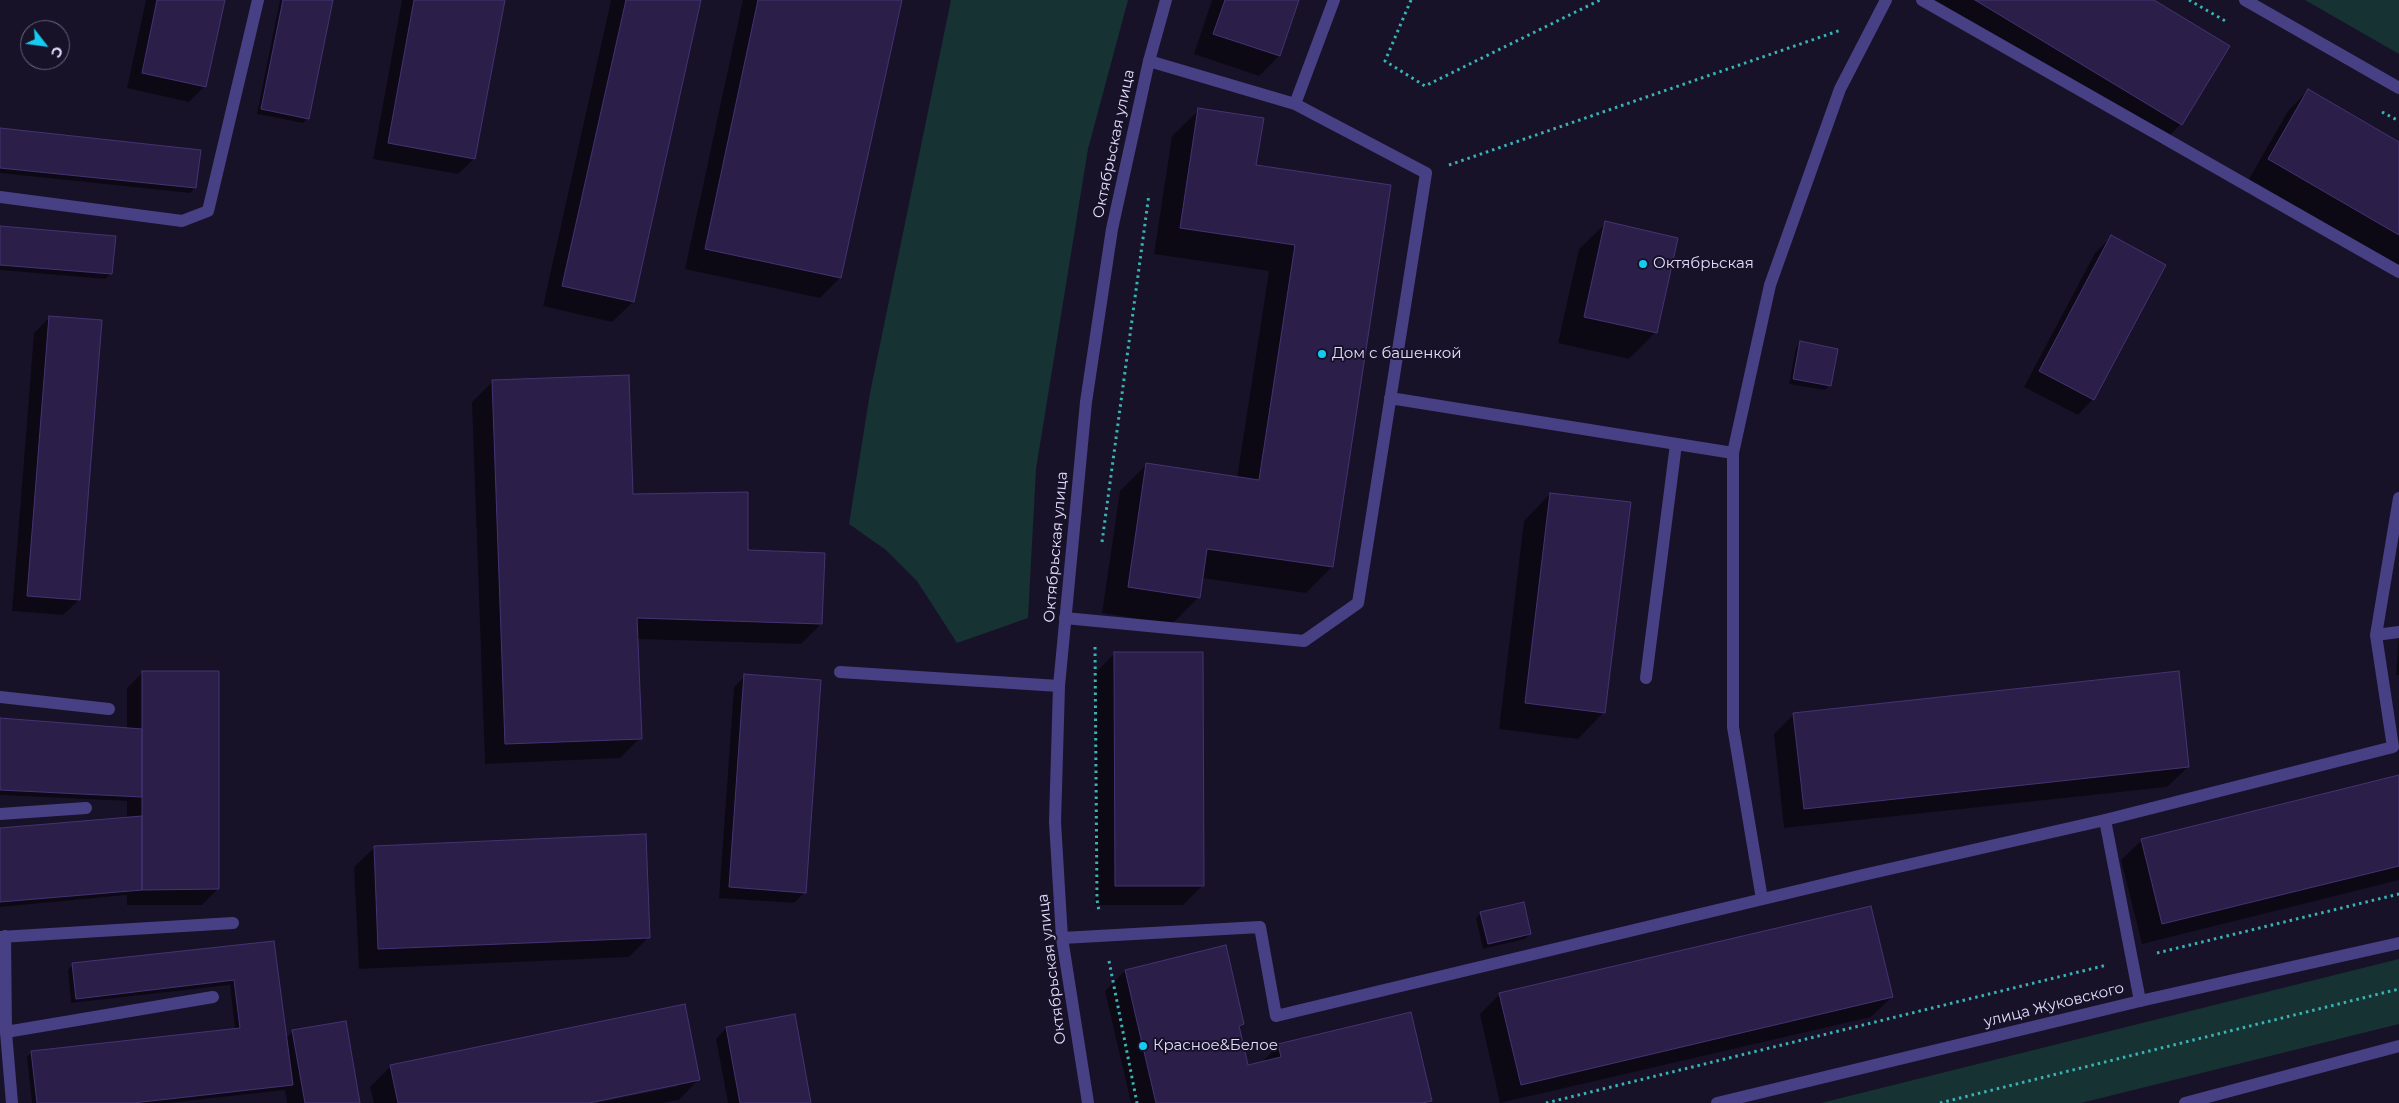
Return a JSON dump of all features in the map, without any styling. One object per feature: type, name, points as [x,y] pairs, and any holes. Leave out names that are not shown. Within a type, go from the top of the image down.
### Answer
[{"type":"street","points":[[0,197],[182,221],[208,211],[258,0]]},
{"type":"street","name":"Октябрьская улица","points":[[1088,1103],[1062,938],[1055,822],[1059,686],[1087,393],[1112,228],[1149,60],[1166,0]]},
{"type":"street","points":[[1295,104],[1334,0]]},
{"type":"street","points":[[1762,899],[1733,726],[1733,453],[1770,285],[1840,90],[1886,0]]},
{"type":"street","points":[[1922,0],[2399,272]]},
{"type":"street","points":[[2245,0],[2399,88]]},
{"type":"street","points":[[1065,618],[1304,641],[1358,603],[1426,173],[1295,104],[1149,60]]},
{"type":"street","points":[[1390,398],[1733,453]]},
{"type":"street","points":[[1646,678],[1676,444]]},
{"type":"street","points":[[1062,938],[1260,927],[1276,1016],[1762,899],[2105,820],[2393,747],[2376,635],[2399,498]]},
{"type":"street","points":[[2376,635],[2399,632]]},
{"type":"street","points":[[840,672],[1059,686]]},
{"type":"street","points":[[0,697],[109,709]]},
{"type":"street","points":[[0,814],[86,808]]},
{"type":"street","points":[[2105,820],[2140,1001]]},
{"type":"street","points":[[12,1103],[6,1032],[2,936],[233,923]]},
{"type":"street","name":"улица Жуковского","points":[[1718,1103],[2140,1001],[2399,943]]},
{"type":"street","points":[[6,1032],[213,997]]},
{"type":"street","points":[[2185,1103],[2399,1046]]},
{"type":"path","points":[[1411,0],[1385,61],[1426,86],[1600,0]]},
{"type":"path","points":[[1426,173],[1877,18]]},
{"type":"path","points":[[1101,548],[1150,188]]},
{"type":"path","points":[[1095,621],[1097,900],[1137,1103]]},
{"type":"path","points":[[1546,1103],[2399,894]]},
{"type":"path","points":[[1940,1103],[2399,989]]},
{"type":"green space","points":[[951,0],[1128,0],[1088,149],[1036,469],[1028,618],[957,643],[917,581],[886,550],[849,524],[870,393]]},
{"type":"green space","points":[[2305,0],[2399,0],[2399,54]]},
{"type":"green space","points":[[2399,959],[2399,1024],[2081,1103],[1821,1103]]},
{"type":"building","points":[[157,0],[225,0],[206,87],[142,73]]},
{"type":"building","points":[[283,0],[333,0],[309,119],[261,109]]},
{"type":"building","points":[[414,0],[505,0],[475,159],[388,143]]},
{"type":"building","points":[[626,0],[701,0],[634,302],[562,286]]},
{"type":"building","points":[[758,0],[902,0],[841,278],[705,249]]},
{"type":"building","points":[[1225,0],[1299,0],[1280,56],[1213,34]]},
{"type":"building","points":[[1975,0],[2154,0],[2230,46],[2182,125]]},
{"type":"building","points":[[2308,89],[2399,142],[2399,235],[2268,159]]},
{"type":"building","name":"Дом с башенкой","points":[[1198,108],[1264,118],[1256,165],[1391,185],[1333,567],[1207,549],[1200,598],[1128,587],[1146,463],[1259,480],[1295,245],[1180,228]]},
{"type":"building","points":[[0,128],[201,150],[196,188],[0,168]]},
{"type":"building","points":[[1605,221],[1678,238],[1657,333],[1584,317]]},
{"type":"building","points":[[0,226],[116,236],[112,274],[0,265]]},
{"type":"building","points":[[2111,235],[2166,265],[2094,400],[2039,371]]},
{"type":"building","points":[[49,316],[102,320],[80,600],[27,596]]},
{"type":"building","points":[[1800,341],[1838,349],[1831,386],[1793,379]]},
{"type":"building","points":[[629,375],[633,494],[748,492],[748,550],[825,553],[822,624],[637,618],[642,739],[505,744],[492,380]]},
{"type":"building","points":[[1550,493],[1631,502],[1605,713],[1525,703]]},
{"type":"building","points":[[1114,652],[1203,652],[1204,886],[1115,886]]},
{"type":"building","points":[[142,671],[219,671],[219,889],[142,890]]},
{"type":"building","points":[[2179,671],[2189,767],[1804,809],[1793,713]]},
{"type":"building","points":[[744,674],[821,680],[806,893],[729,887]]},
{"type":"building","points":[[0,718],[142,729],[142,797],[0,790]]},
{"type":"building","points":[[2399,775],[2399,866],[2162,924],[2141,839]]},
{"type":"building","points":[[142,816],[142,890],[0,902],[0,828]]},
{"type":"building","points":[[646,834],[650,938],[378,949],[374,846]]},
{"type":"building","points":[[1524,902],[1531,934],[1488,944],[1480,912]]},
{"type":"building","points":[[1871,906],[1893,997],[1521,1085],[1499,993]]},
{"type":"building","points":[[274,941],[293,1085],[133,1103],[37,1103],[31,1051],[240,1028],[234,980],[76,999],[72,963]]},
{"type":"building","points":[[1226,945],[1244,1024],[1239,1026],[1248,1065],[1281,1057],[1278,1044],[1411,1012],[1432,1101],[1422,1103],[1156,1103],[1125,970]]},
{"type":"building","points":[[685,1004],[700,1080],[589,1103],[398,1103],[390,1065]]},
{"type":"building","points":[[795,1014],[811,1103],[740,1103],[726,1027]]},
{"type":"building","points":[[346,1021],[360,1103],[305,1103],[292,1030]]},
{"type":"place","name":"Октябрьская","points":[[1643,264]]},
{"type":"place","name":"Дом с башенкой","points":[[1322,354]]},
{"type":"place","name":"Красное&Белое","points":[[1143,1046]]}]
